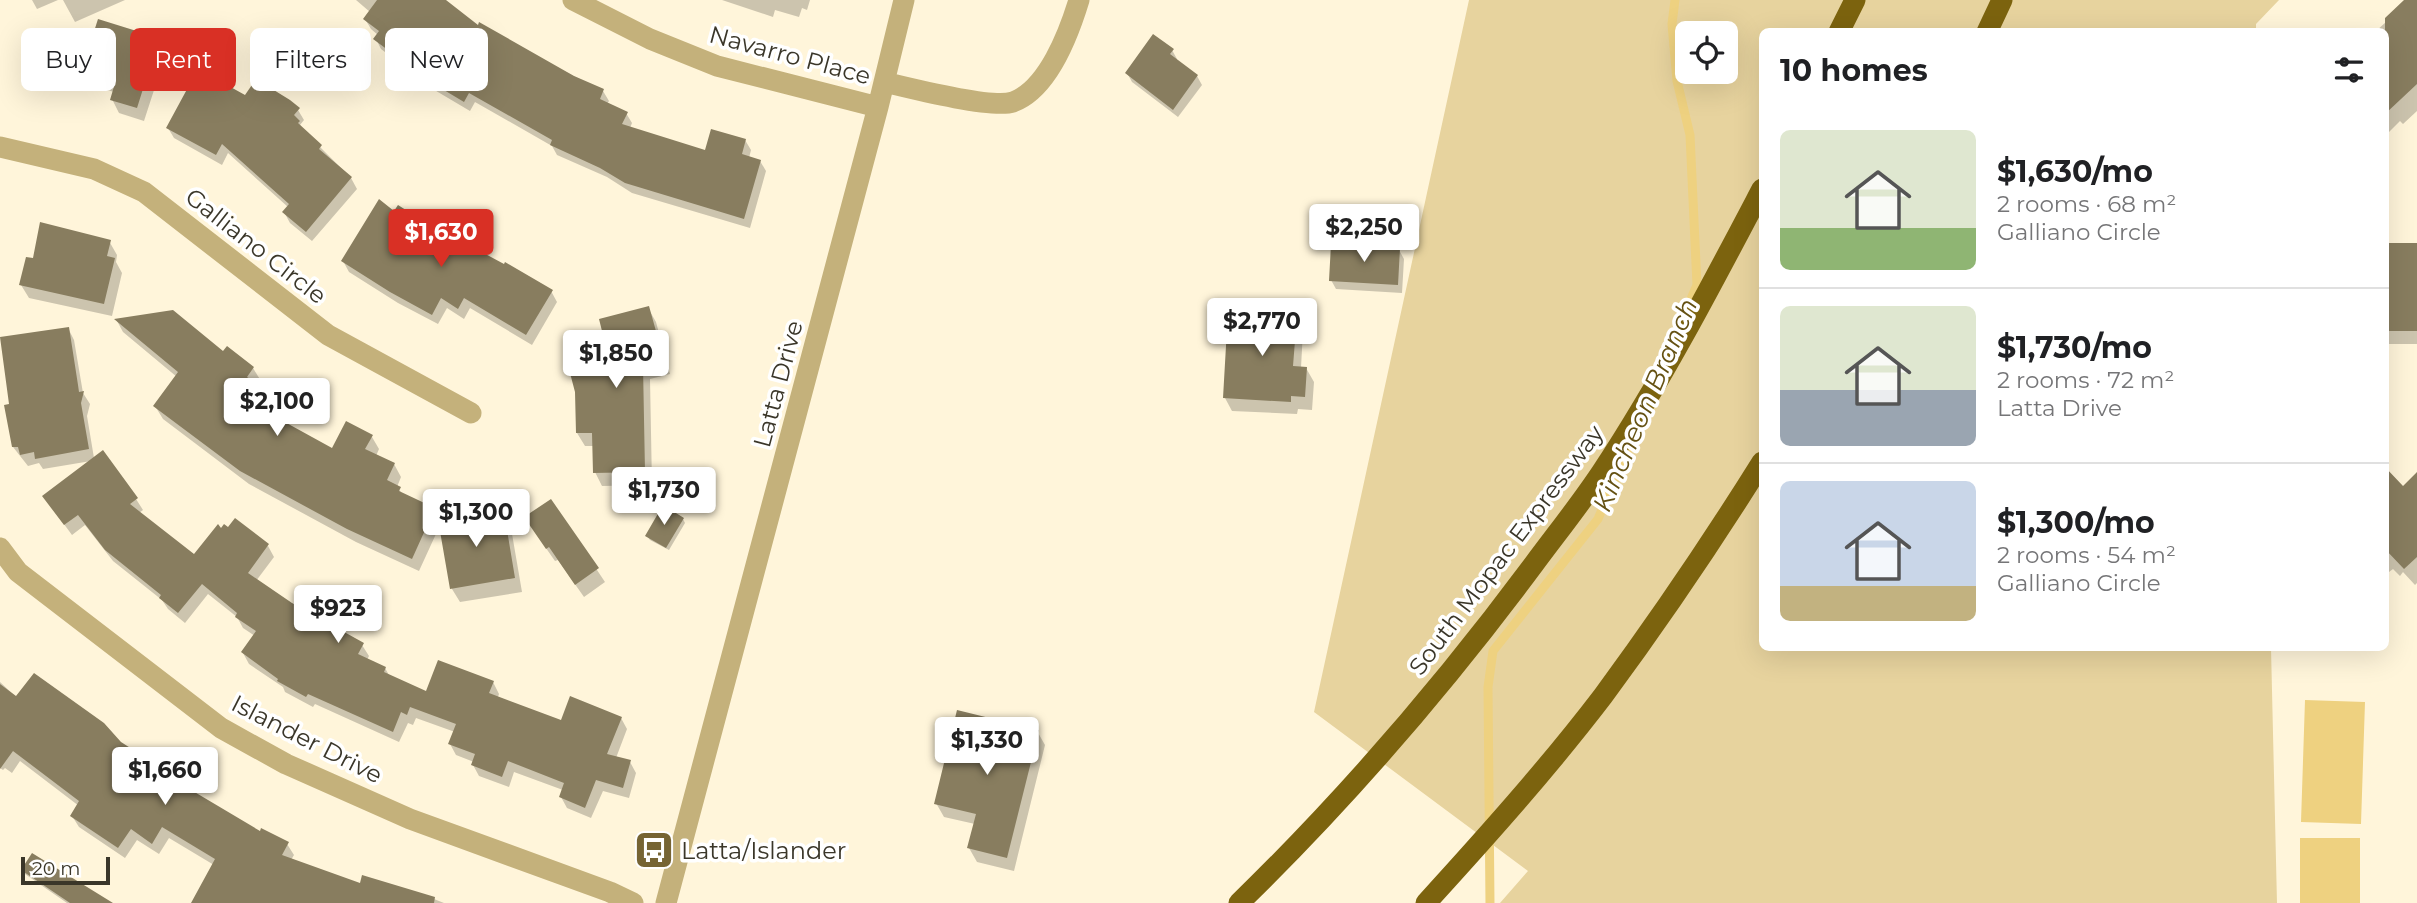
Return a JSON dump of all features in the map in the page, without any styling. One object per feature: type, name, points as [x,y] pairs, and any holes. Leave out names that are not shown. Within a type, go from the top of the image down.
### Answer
[{"type":"highway","points":[[1841,28],[1855,0]]},
{"type":"highway","points":[[1989,28],[2002,0]]},
{"type":"highway","name":"South Mopac Expressway","points":[[1239,903],[1305,839],[1397,737],[1495,616],[1603,471],[1690,326],[1759,195]]},
{"type":"highway","points":[[1426,903],[1498,824],[1601,697],[1710,546],[1759,467]]},
{"type":"street","name":"Navarro Place","points":[[573,0],[650,39],[717,66],[878,107]]},
{"type":"street","name":"Latta Drive","points":[[666,903],[878,107],[904,0]]},
{"type":"street","points":[[884,82],[932,94],[1012,102],[1036,85],[1055,60],[1073,21],[1079,0]]},
{"type":"street","name":"Galliano Circle","points":[[0,146],[94,169],[144,192],[327,335],[471,413]]},
{"type":"street","name":"Islander Drive","points":[[0,548],[18,572],[221,728],[286,764],[410,819],[610,892],[633,903]]},
{"type":"shaded area","points":[[1469,0],[2279,0],[2256,24],[2256,28],[1759,28],[1759,651],[2271,651],[2277,903],[1500,903],[1528,871],[1314,712]]},
{"type":"shaded area","points":[[2305,700],[2365,702],[2361,824],[2301,822]]},
{"type":"shaded area","points":[[2300,838],[2360,838],[2360,903],[2300,903]]},
{"type":"building","points":[[377,0],[446,0],[478,25],[479,22],[574,76],[604,89],[600,99],[628,112],[622,124],[705,150],[711,129],[746,139],[742,154],[761,160],[744,219],[625,183],[550,145],[552,140],[469,93],[464,102],[446,91],[488,91],[488,28],[385,28],[385,48],[373,39],[379,31],[363,19]]},
{"type":"building","points":[[2404,0],[2417,0],[2417,84],[2389,110],[2389,28],[2385,28],[2385,18]]},
{"type":"building","points":[[98,19],[130,29],[130,91],[142,91],[137,108],[110,100],[113,91],[116,91],[116,28],[95,28]]},
{"type":"building","points":[[1153,34],[1174,49],[1170,54],[1198,75],[1173,110],[1125,73]]},
{"type":"building","points":[[250,88],[250,91],[275,91],[300,108],[294,115],[300,121],[298,123],[322,145],[319,149],[352,177],[306,232],[282,212],[289,204],[222,144],[216,155],[166,128],[186,91],[236,90],[245,95]]},
{"type":"building","points":[[379,199],[394,211],[398,205],[431,226],[430,228],[476,253],[478,250],[504,264],[505,262],[553,290],[526,335],[464,298],[458,309],[441,298],[432,315],[341,261]]},
{"type":"building","points":[[40,222],[111,240],[107,256],[115,258],[104,304],[19,285],[26,257],[33,258]]},
{"type":"building","points":[[2389,243],[2417,243],[2417,331],[2389,331]]},
{"type":"building","points":[[1331,244],[1400,248],[1398,285],[1329,281]]},
{"type":"building","points":[[649,306],[664,360],[643,366],[645,472],[593,473],[592,433],[576,433],[575,392],[565,354],[605,343],[599,319]]},
{"type":"building","points":[[173,310],[223,351],[227,346],[254,367],[247,377],[282,402],[272,415],[332,448],[346,421],[373,435],[365,449],[395,463],[387,480],[401,487],[399,491],[435,508],[412,559],[347,529],[240,471],[153,406],[178,372],[114,319]]},
{"type":"building","points":[[1228,311],[1297,315],[1293,366],[1307,367],[1305,397],[1291,396],[1291,402],[1223,398]]},
{"type":"building","points":[[69,327],[79,392],[84,391],[81,403],[89,449],[35,459],[34,452],[20,455],[18,447],[12,447],[4,405],[9,404],[0,337]]},
{"type":"building","points":[[103,450],[138,498],[130,504],[194,554],[218,524],[221,528],[224,524],[228,527],[235,518],[269,544],[248,573],[292,603],[364,643],[358,654],[386,667],[384,672],[426,691],[438,660],[494,681],[489,693],[561,720],[570,696],[622,717],[607,754],[631,760],[623,788],[596,780],[585,808],[559,797],[564,783],[508,761],[502,777],[471,765],[475,754],[448,744],[456,724],[410,707],[407,715],[401,712],[393,732],[308,694],[306,697],[277,681],[278,679],[241,652],[256,631],[235,617],[237,613],[202,584],[178,613],[159,598],[161,595],[105,550],[78,515],[64,525],[42,496]]},
{"type":"building","points":[[2389,471],[2403,486],[2417,472],[2417,557],[2404,569],[2389,553]]},
{"type":"building","points":[[551,499],[599,568],[575,585],[524,517]]},
{"type":"building","points":[[663,505],[684,518],[666,548],[645,536]]},
{"type":"building","points":[[436,508],[461,520],[504,512],[515,578],[450,589]]},
{"type":"building","points":[[34,673],[104,723],[121,742],[146,758],[144,762],[260,831],[261,828],[289,842],[282,855],[360,883],[362,875],[435,897],[434,903],[191,903],[215,859],[162,827],[152,844],[131,829],[118,848],[70,816],[79,801],[13,751],[0,769],[0,684],[16,696]]},
{"type":"building","points":[[957,710],[1039,730],[1007,858],[967,848],[976,814],[934,804]]},
{"type":"building","points":[[32,853],[113,903],[70,903],[21,870]]},
{"type":"waterway","name":"Kincheon Branch","points":[[1675,0],[1672,24],[1677,81],[1690,135],[1697,285],[1684,315]]},
{"type":"waterway","name":"Kincheon Branch","points":[[1490,903],[1488,687],[1493,651],[1598,519],[1630,444]]},
{"type":"place","name":"Latta/Islander","points":[[654,850]]}]
